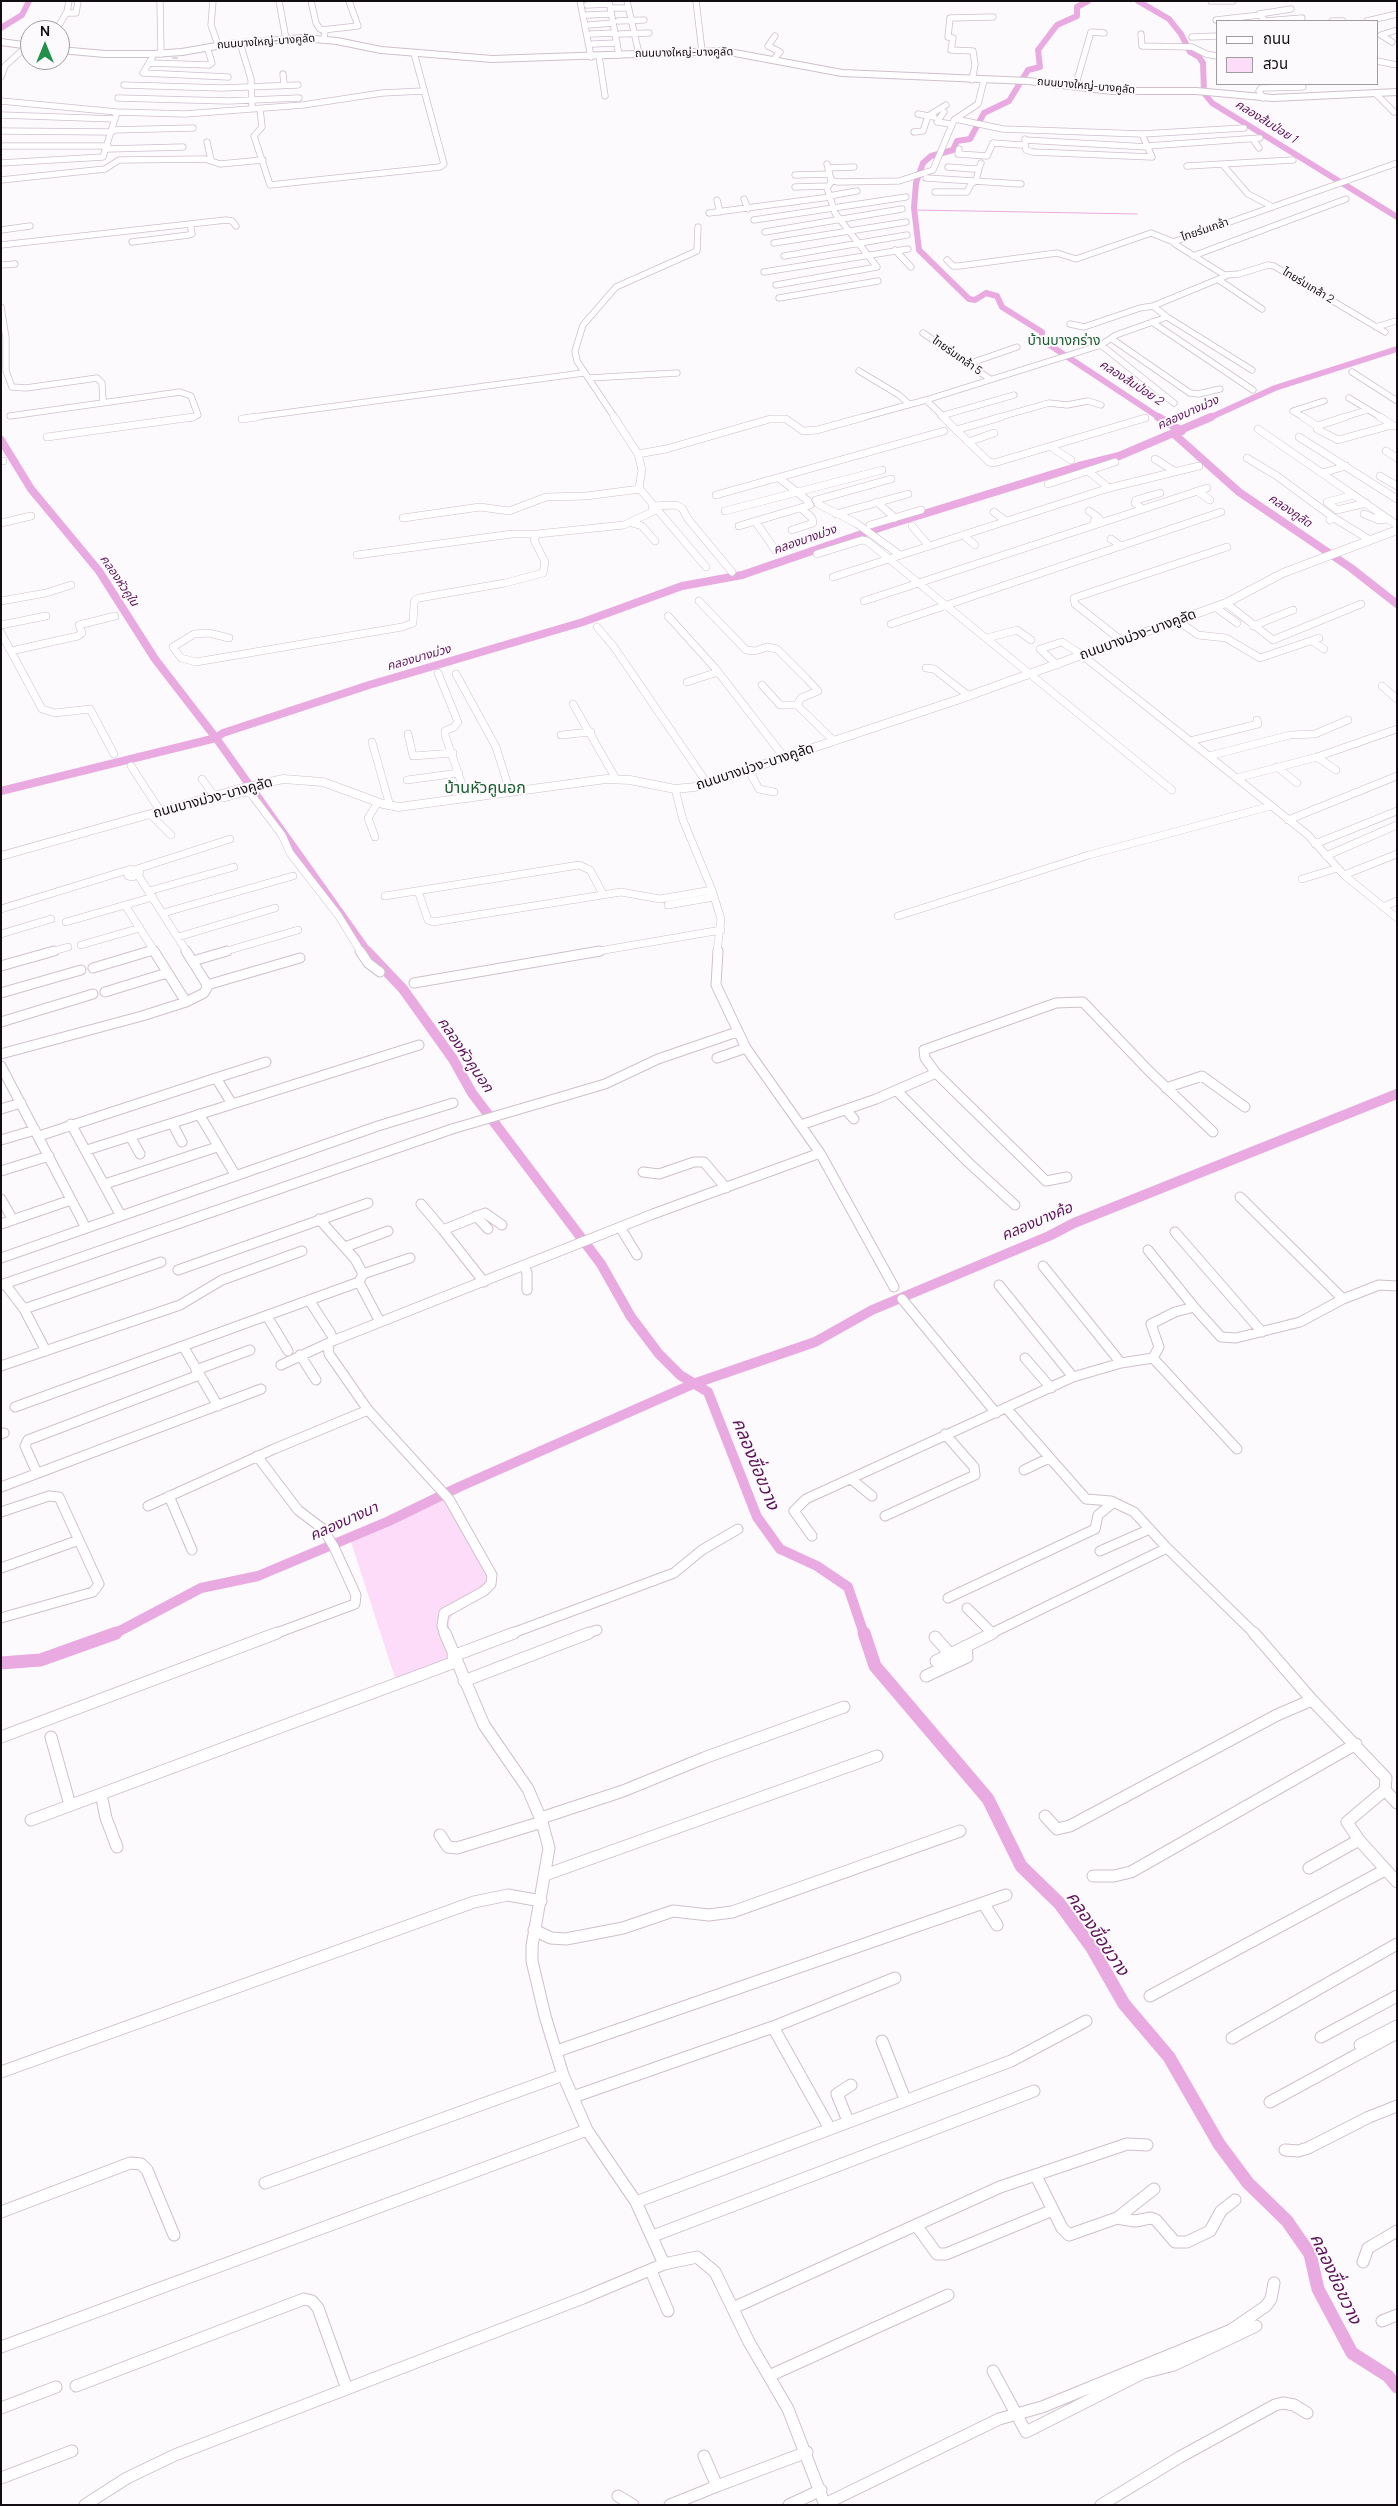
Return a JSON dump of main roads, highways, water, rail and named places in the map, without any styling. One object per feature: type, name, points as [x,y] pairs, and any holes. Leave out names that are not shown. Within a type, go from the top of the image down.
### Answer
[{"type":"waterway","name":"คลองหัวคูใน","points":[[1,28],[22,15],[29,1]]},
{"type":"waterway","name":"คลองส้มป่อย 2","points":[[1088,1],[1077,7],[1077,16],[1057,25],[1038,50],[1040,67],[1028,70],[1009,101],[984,113],[970,139],[957,141],[953,150],[931,156],[923,163],[916,183],[914,208],[919,250],[969,299],[975,300],[986,293],[997,296],[1002,307],[1042,332],[1042,340],[1160,418]]},
{"type":"waterway","name":"คลองส้มป่อย 1","points":[[1138,1],[1169,19],[1181,34],[1190,52],[1199,57],[1203,63],[1204,93],[1212,103],[1397,217]]},
{"type":"waterway","points":[[915,210],[1137,214]]},
{"type":"waterway","name":"คลองบางม่วง","points":[[1209,418],[1275,388],[1397,349]]},
{"type":"waterway","name":"คลองส้มป่อย 2","points":[[1158,417],[1180,430]]},
{"type":"waterway","name":"คลองบางม่วง","points":[[1180,430],[1211,417]]},
{"type":"waterway","name":"คลองบางม่วง","points":[[216,738],[223,733],[369,685],[583,622],[682,586],[742,575],[888,525],[1079,466],[1119,456],[1180,430]]},
{"type":"waterway","name":"คลองคูลัด","points":[[1174,434],[1239,492],[1351,568],[1397,604]]},
{"type":"waterway","name":"คลองหัวคูใน","points":[[1,440],[31,489],[99,571],[155,659],[216,738]]},
{"type":"waterway","points":[[1,791],[216,738]]},
{"type":"waterway","name":"คลองหัวคูนอก","points":[[216,738],[368,952]]},
{"type":"waterway","name":"คลองหัวคูนอก","points":[[367,951],[403,989],[453,1059],[472,1093],[601,1264],[631,1317],[659,1354],[680,1375],[694,1384]]},
{"type":"waterway","name":"คลองบางค้อ","points":[[694,1384],[815,1342],[872,1310],[1049,1236],[1074,1223],[1397,1094]]},
{"type":"waterway","name":"คลองบางนา","points":[[116,1633],[201,1588],[258,1576],[389,1521],[459,1487],[694,1384]]},
{"type":"waterway","name":"คลองขื่อขวาง","points":[[694,1384],[708,1392],[757,1517],[780,1549],[817,1566],[848,1587],[864,1634]]},
{"type":"waterway","name":"คลองบางนา","points":[[1,1663],[40,1660],[116,1633]]},
{"type":"waterway","name":"คลองขื่อขวาง","points":[[864,1633],[875,1666],[988,1799],[1021,1866],[1059,1903],[1092,1948],[1124,2004],[1169,2057],[1219,2144],[1248,2183],[1287,2221],[1310,2254],[1318,2289],[1352,2353],[1388,2376],[1397,2387]]},
{"type":"district","name":"บ้านบางกร่าง","points":[[1064,341]]},
{"type":"district","name":"บ้านหัวคูนอก","points":[[485,789]]}]
